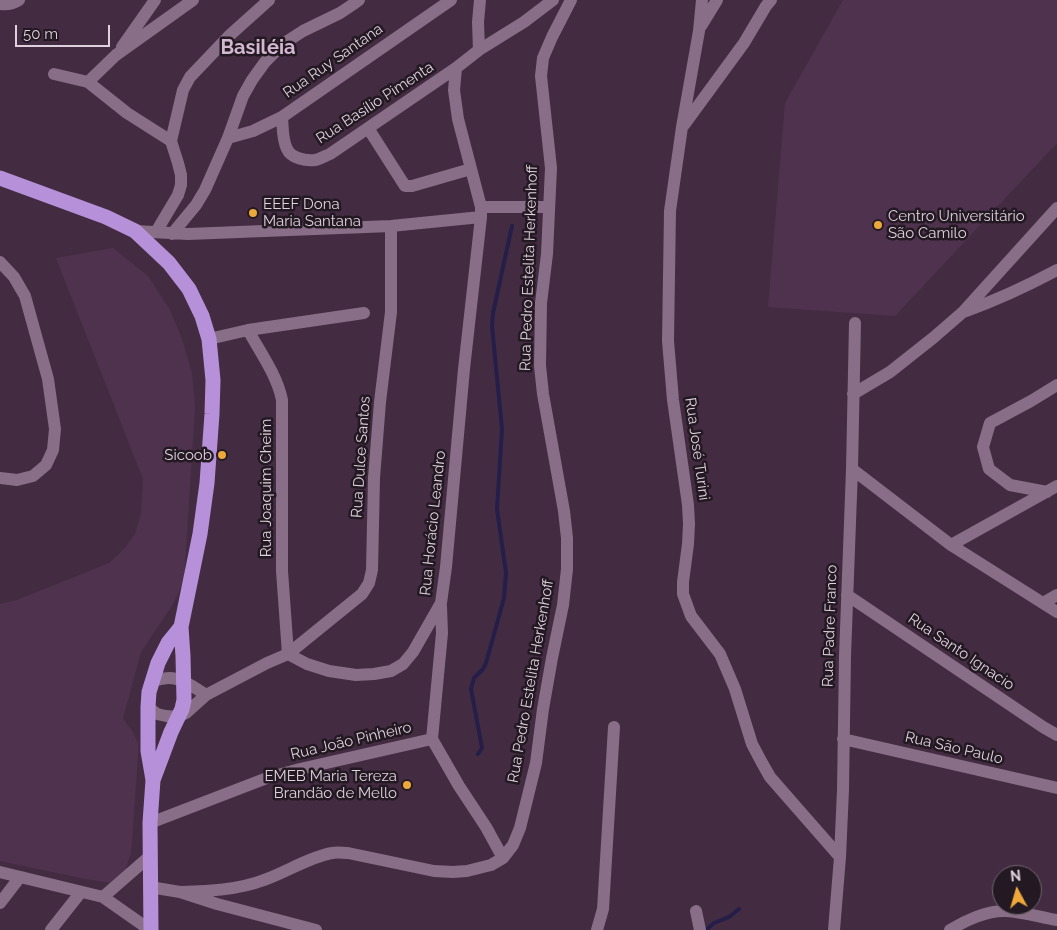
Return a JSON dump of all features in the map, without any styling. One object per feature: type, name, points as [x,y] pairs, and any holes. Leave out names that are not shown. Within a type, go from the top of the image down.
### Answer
[{"type":"highway","points":[[0,178],[106,217],[135,231],[169,263],[189,289],[202,316],[209,339],[213,388],[207,483],[200,534],[181,627],[184,700],[153,780]]},
{"type":"highway","points":[[150,930],[150,823],[153,780],[148,751],[149,692],[158,662],[168,643],[181,627]]},
{"type":"street","points":[[0,4],[10,4],[19,0]]},
{"type":"street","points":[[116,55],[155,0]]},
{"type":"street","points":[[88,82],[116,55],[193,0]]},
{"type":"street","points":[[156,232],[178,195],[180,185],[181,175],[171,141],[183,90],[190,77],[230,35],[269,0]]},
{"type":"street","points":[[172,234],[196,205],[208,183],[228,138],[243,96],[265,62],[283,44],[303,31],[340,13],[359,0]]},
{"type":"street","name":"Rua Ruy Santana","points":[[228,138],[253,130],[282,117],[451,0]]},
{"type":"street","points":[[479,50],[478,22],[480,0]]},
{"type":"street","name":"Rua Basílio Pimenta","points":[[282,117],[287,150],[294,157],[304,160],[315,160],[330,154],[456,68],[479,50],[524,22],[553,0]]},
{"type":"street","name":"Rua Pedro Estelita Herkenhoff","points":[[503,858],[513,845],[520,828],[536,763],[552,658],[564,605],[567,568],[567,538],[564,511],[543,394],[540,366],[541,302],[547,254],[551,168],[541,76],[543,58],[571,0]]},
{"type":"street","name":"Rua José Turini","points":[[702,0],[699,31],[682,127],[670,211],[668,341],[673,400],[689,524],[682,582],[683,594],[691,616],[720,654],[735,689],[752,744],[761,761],[770,776],[840,857]]},
{"type":"street","points":[[699,31],[717,0]]},
{"type":"street","points":[[682,127],[744,43],[771,0]]},
{"type":"street","name":"Rua Basílio Pimenta","points":[[456,68],[454,90],[458,119],[472,169],[481,212]]},
{"type":"street","points":[[54,74],[88,82],[127,113],[171,141]]},
{"type":"street","points":[[368,128],[405,186],[412,186],[472,169]]},
{"type":"street","points":[[135,231],[188,234],[391,226],[481,212],[549,207]]},
{"type":"street","points":[[853,394],[890,372],[963,312],[1057,208]]},
{"type":"street","name":"Rua Horácio Leandro","points":[[288,654],[308,664],[329,671],[356,675],[391,671],[403,664],[412,652],[441,604],[481,212]]},
{"type":"street","name":"Rua Dulce Santos","points":[[288,654],[362,594],[369,583],[372,570],[374,478],[380,402],[391,312],[391,226]]},
{"type":"street","points":[[0,262],[14,277],[25,296],[48,378],[55,429],[52,450],[46,465],[33,476],[17,480],[0,478]]},
{"type":"street","points":[[963,312],[989,304],[1057,270]]},
{"type":"street","points":[[209,339],[248,330],[364,312]]},
{"type":"street","name":"Rua Padre Franco","points":[[834,930],[843,790],[855,323]]},
{"type":"street","name":"Rua Joaquim Cheim","points":[[248,330],[275,379],[282,400],[282,572],[288,654]]},
{"type":"street","points":[[1052,489],[1010,485],[989,469],[983,446],[990,423],[1057,385]]},
{"type":"street","points":[[852,469],[951,546],[1057,612]]},
{"type":"street","points":[[951,546],[1052,489]]},
{"type":"street","name":"Rua Santo Ignacio","points":[[847,595],[1057,735]]},
{"type":"street","points":[[1043,603],[1057,595]]},
{"type":"street","name":"Rua João Pinheiro","points":[[150,823],[267,778],[432,739],[442,633],[441,604]]},
{"type":"street","points":[[148,707],[157,714],[178,717],[186,713],[206,695],[288,654]]},
{"type":"street","points":[[152,681],[169,678],[184,682],[206,695]]},
{"type":"street","points":[[597,930],[603,909],[614,727]]},
{"type":"street","points":[[180,892],[241,886],[264,880],[320,856],[334,853],[348,853],[452,872],[481,868],[503,858],[432,739]]},
{"type":"street","name":"Rua São Paulo","points":[[843,739],[945,764],[1057,788]]},
{"type":"street","points":[[103,898],[150,856]]},
{"type":"street","points":[[0,872],[103,898],[150,930]]},
{"type":"street","points":[[0,903],[20,877]]},
{"type":"street","points":[[150,887],[180,892],[217,904],[316,930]]},
{"type":"street","points":[[51,930],[81,892]]},
{"type":"street","points":[[696,910],[700,930]]},
{"type":"street","points":[[950,930],[958,924],[980,915],[1004,911],[1057,920]]},
{"type":"shaded area","name":"Centro Universitário São Camilo","points":[[843,0],[1057,0],[1057,143],[895,316],[768,307],[785,103]]},
{"type":"shaded area","points":[[113,248],[148,276],[170,310],[182,339],[192,373],[195,407],[184,581],[173,604],[141,652],[123,718],[138,743],[138,757],[131,854],[125,875],[112,883],[0,861],[0,604],[17,600],[109,563],[124,549],[135,534],[141,514],[143,479],[56,258]]},
{"type":"waterway","points":[[478,754],[482,748],[471,689],[474,678],[486,663],[504,598],[506,573],[497,509],[502,429],[492,326],[493,313],[512,226]]},
{"type":"waterway","points":[[706,930],[714,923],[729,917],[739,909]]},
{"type":"place","name":"EEEF Dona Maria Santana","points":[[253,213]]},
{"type":"place","name":"Centro Universitário São Camilo","points":[[878,225]]},
{"type":"place","name":"Sicoob","points":[[222,455]]},
{"type":"place","name":"EMEB Maria Tereza Brandão de Mello","points":[[407,785]]},
{"type":"district","name":"Basiléia","points":[[258,48]]}]
